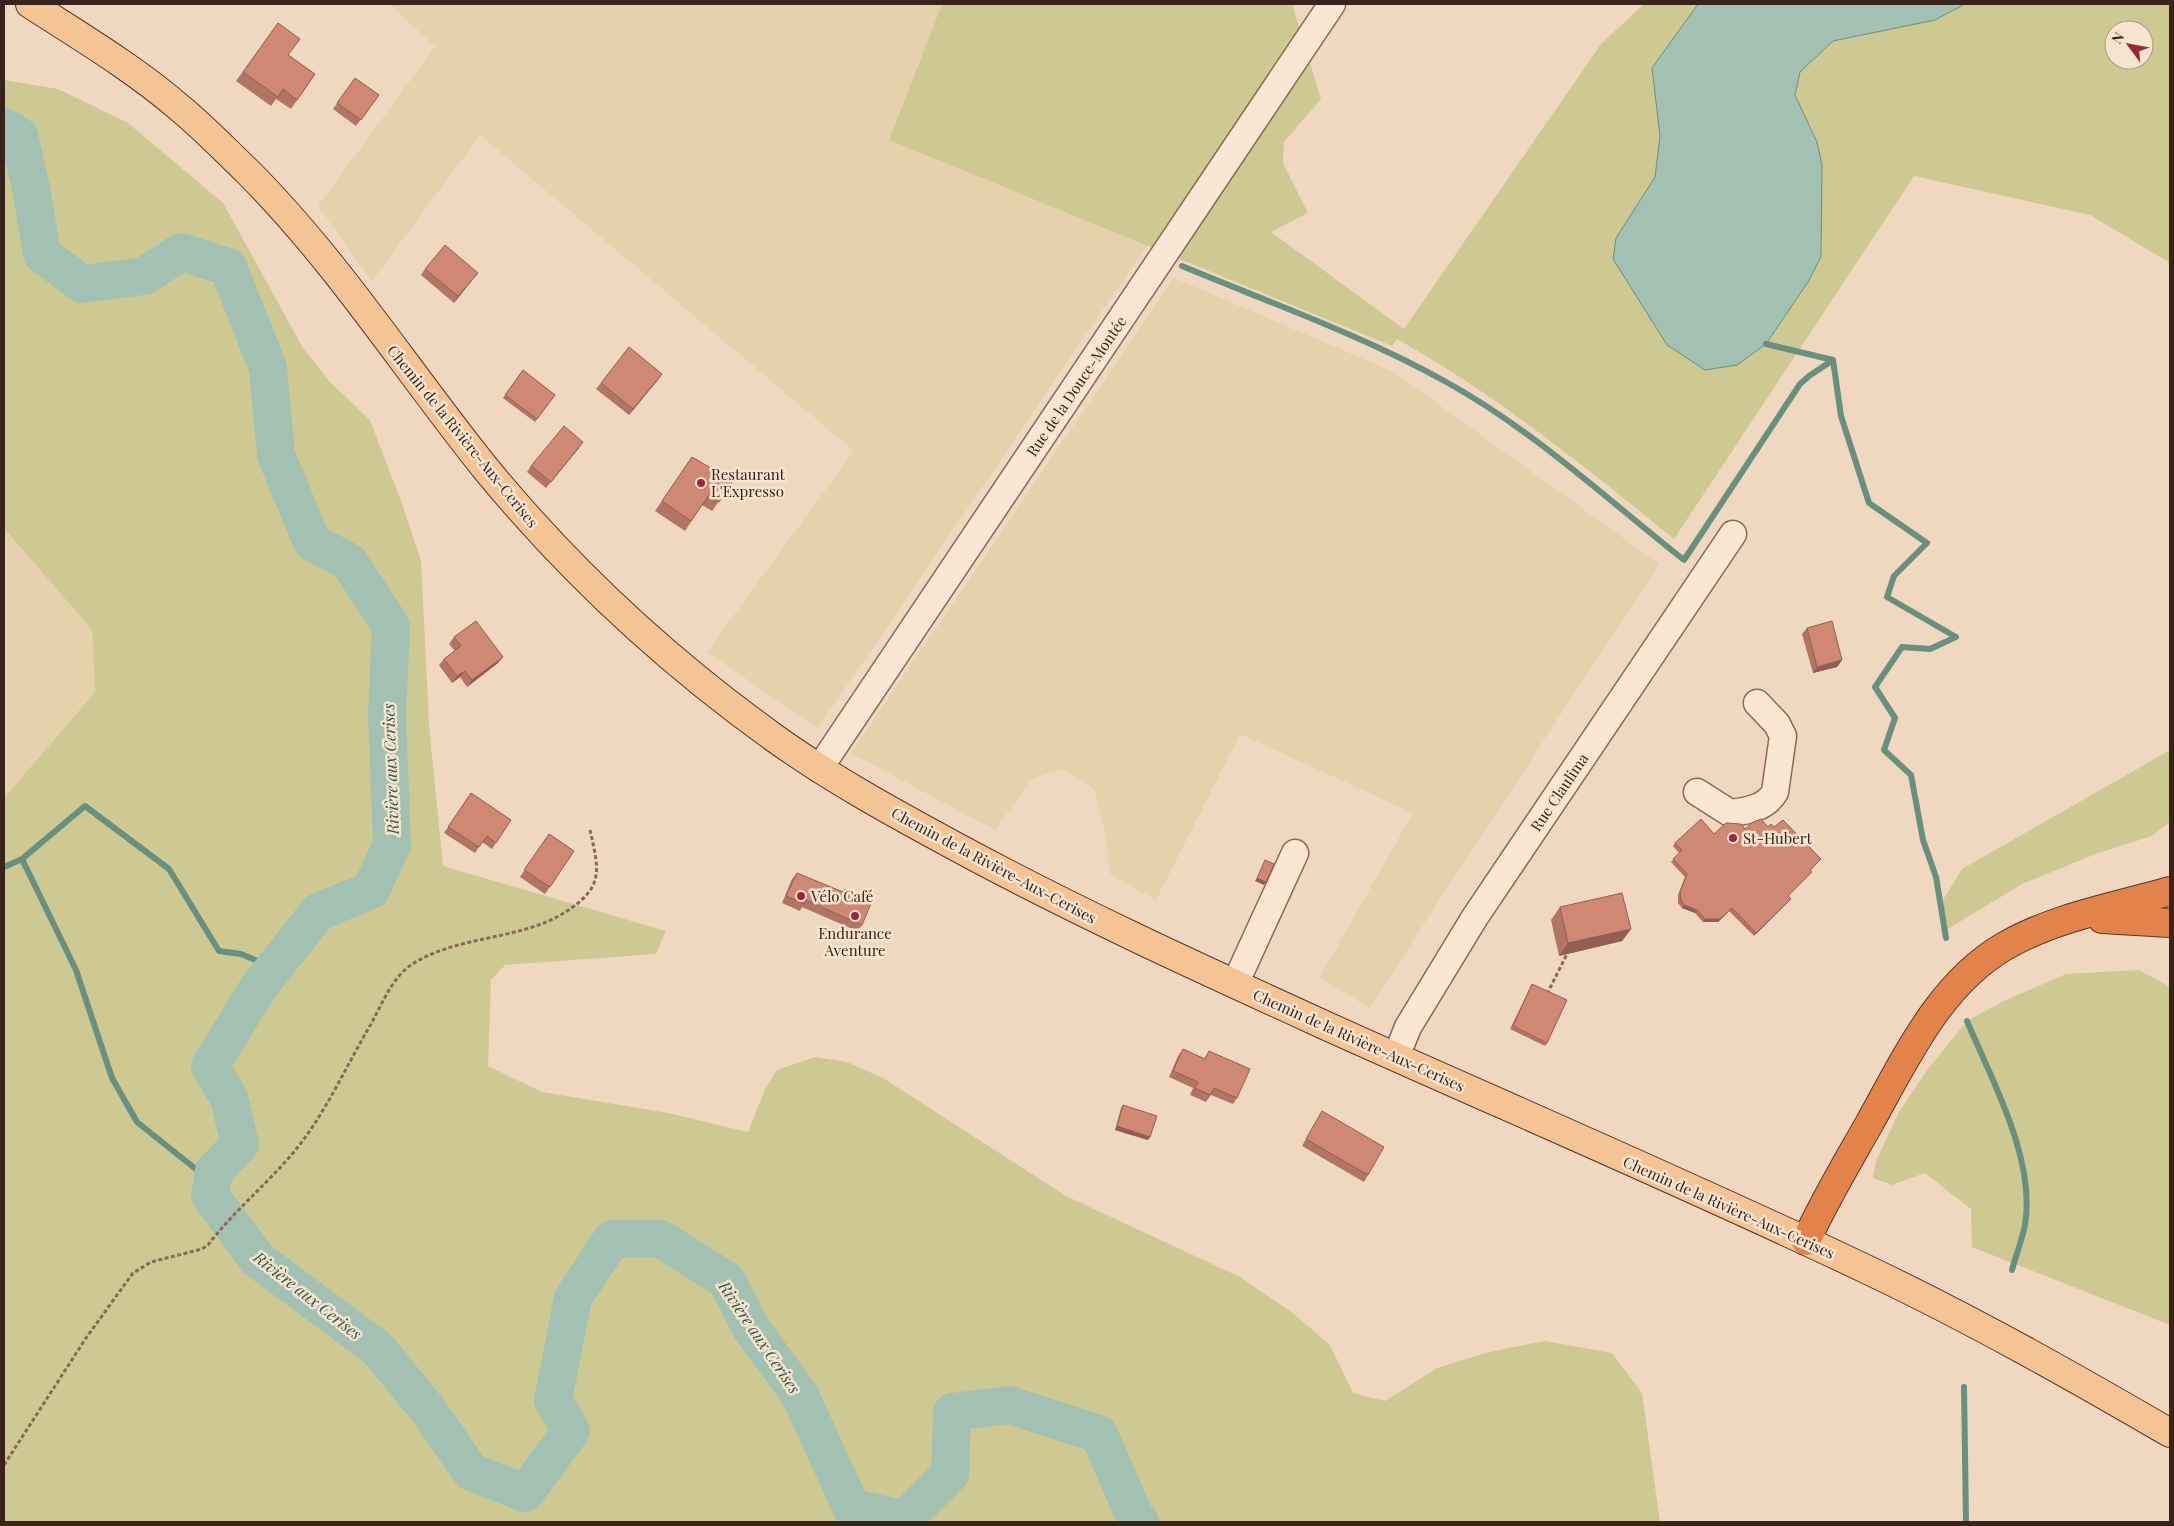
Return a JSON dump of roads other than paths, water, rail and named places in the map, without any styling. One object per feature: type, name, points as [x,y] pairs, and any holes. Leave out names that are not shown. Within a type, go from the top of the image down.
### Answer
[{"type":"highway","points":[[1806,1241],[1825,1202],[1902,1066],[1949,994],[1961,980],[1989,956],[2026,936],[2063,921],[2170,891]]},
{"type":"highway","points":[[2063,921],[2120,919],[2170,923]]},
{"type":"main road","name":"Chemin de la Rivière-Aux-Cerises","points":[[30,4],[104,51],[180,108],[252,177],[312,243],[484,465],[528,518],[571,564],[625,617],[687,669],[764,730],[820,769],[895,814],[1076,910],[1235,984],[1806,1241],[1993,1333],[2167,1432]]},
{"type":"street","name":"Rue de la Douce-Montée","points":[[820,769],[1332,4]]},
{"type":"street","name":"Rue Claulima","points":[[1396,1057],[1408,1027],[1475,917],[1733,534]]},
{"type":"street","points":[[1696,792],[1730,813],[1756,808],[1770,799],[1775,792],[1782,736],[1777,724],[1757,704]]},
{"type":"street","points":[[1235,984],[1295,853]]},
{"type":"waterway","name":"Rivière aux Cerises","points":[[4,127],[19,136],[31,188],[42,254],[82,284],[144,276],[181,252],[228,267],[268,368],[276,455],[312,542],[349,562],[391,626],[387,715],[392,844],[371,890],[318,912],[258,988],[210,1066],[229,1098],[240,1144],[214,1171],[210,1195],[257,1259],[378,1349],[428,1410],[471,1472],[525,1493],[571,1431],[553,1400],[573,1298],[612,1239],[661,1239],[726,1280],[751,1328],[800,1395],[851,1507],[904,1520],[950,1474],[952,1412],[1009,1405],[1099,1434],[1134,1515],[1140,1522]]},
{"type":"waterway","points":[[1182,266],[1350,335],[1448,383],[1510,422],[1540,444],[1684,560],[1800,384],[1833,360]]},
{"type":"waterway","points":[[1766,344],[1833,360],[1841,416],[1869,503],[1927,543],[1894,576],[1887,597],[1956,637],[1930,649],[1902,647],[1875,687],[1895,718],[1884,750],[1911,775],[1923,840],[1936,877],[1946,938]]},
{"type":"waterway","points":[[4,867],[22,859],[85,806],[169,869],[219,951],[241,954],[274,968]]},
{"type":"waterway","points":[[22,859],[76,970],[112,1078],[137,1122],[212,1182]]},
{"type":"waterway","points":[[1967,1021],[2010,1121],[2024,1174],[2027,1200],[2025,1225],[2012,1270]]},
{"type":"waterway","points":[[1964,1387],[1966,1522]]},
{"type":"place","name":"Restaurant L'Expresso","points":[[701,483]]},
{"type":"place","name":"St-Hubert","points":[[1733,838]]},
{"type":"place","name":"Vélo Café","points":[[801,896]]},
{"type":"place","name":"Endurance Aventure","points":[[855,916]]}]
